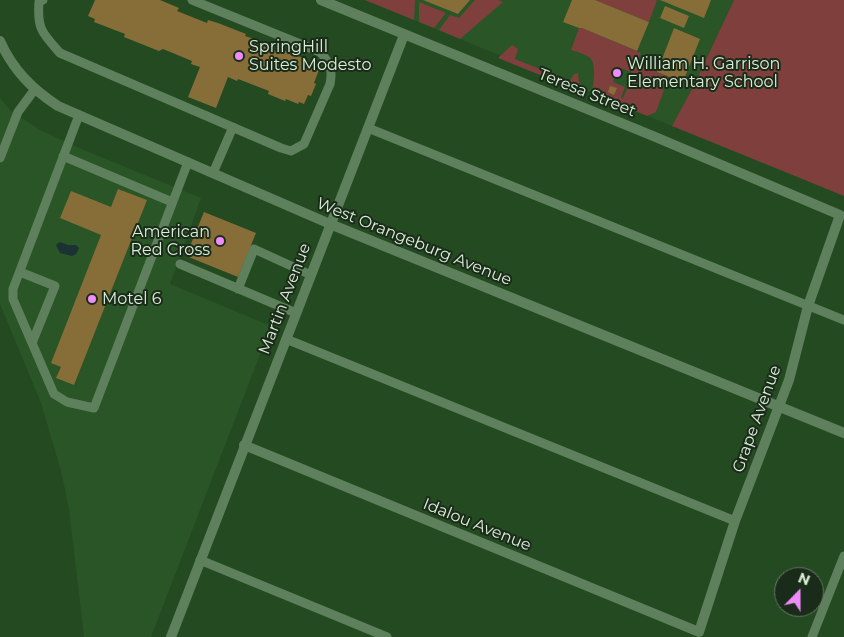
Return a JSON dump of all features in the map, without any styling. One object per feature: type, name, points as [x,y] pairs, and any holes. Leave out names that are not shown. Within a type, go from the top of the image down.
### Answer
[{"type":"street","name":"Teresa Street","points":[[322,0],[840,215]]},
{"type":"street","name":"Martin Avenue","points":[[171,637],[404,35]]},
{"type":"street","name":"West Orangeburg Avenue","points":[[0,41],[12,64],[25,80],[58,106],[330,224],[778,408],[844,433]]},
{"type":"street","name":"Grape Avenue","points":[[698,632],[734,521],[790,377],[808,306],[840,215]]},
{"type":"street","name":"Idalou Avenue","points":[[244,446],[698,632]]},
{"type":"lane","points":[[43,0],[39,2],[38,21],[45,36],[60,53],[292,151],[304,144],[330,84],[332,76],[330,63],[320,52],[192,0]]},
{"type":"lane","points":[[0,158],[18,112],[35,89]]},
{"type":"lane","points":[[79,114],[13,289],[12,299],[54,394],[67,402],[94,408],[188,162]]},
{"type":"lane","points":[[213,173],[233,127]]},
{"type":"lane","points":[[368,128],[844,320]]},
{"type":"lane","points":[[63,156],[172,202]]},
{"type":"lane","points":[[238,289],[254,249],[311,275]]},
{"type":"lane","points":[[180,264],[296,313]]},
{"type":"lane","points":[[20,272],[55,286],[32,343]]},
{"type":"lane","points":[[286,339],[734,521]]},
{"type":"lane","points":[[812,637],[844,556]]},
{"type":"lane","points":[[200,560],[387,637]]},
{"type":"shaded area","name":"William H. Garrison Elementary School","points":[[365,0],[734,0],[693,87],[672,126],[580,88],[580,91],[498,58],[501,56]]},
{"type":"shaded area","points":[[365,0],[415,0],[414,20]]},
{"type":"shaded area","points":[[475,0],[498,0],[503,2],[460,39],[439,30],[450,15],[459,18]]},
{"type":"shaded area","points":[[595,0],[657,0],[649,22]]},
{"type":"shaded area","points":[[734,0],[844,0],[844,196],[672,126],[693,87]]},
{"type":"shaded area","points":[[419,2],[446,13],[434,28],[419,22]]},
{"type":"shaded area","points":[[579,28],[641,53],[637,63],[669,77],[666,85],[618,67],[613,82],[625,87],[621,98],[623,98],[632,77],[664,90],[656,112],[647,116],[592,93],[594,75],[592,61],[586,55],[571,50]]},
{"type":"shaded area","points":[[512,45],[518,49],[515,59],[570,81],[574,74],[578,73],[580,91],[498,58]]},
{"type":"shaded area","points":[[0,98],[10,110],[40,130],[201,198],[170,284],[271,326],[151,637],[84,637],[69,509],[61,471],[41,403],[0,304]]},
{"type":"water","points":[[60,242],[76,245],[79,248],[76,254],[72,256],[60,253],[56,245]]},
{"type":"building","name":"SpringHill Suites Modesto","points":[[95,0],[160,0],[179,8],[177,11],[207,23],[208,20],[246,34],[245,36],[254,39],[253,42],[284,54],[285,51],[303,58],[302,61],[319,70],[314,83],[316,84],[311,96],[308,95],[304,104],[299,102],[298,104],[286,99],[285,101],[268,94],[269,91],[228,77],[216,108],[188,97],[200,67],[191,64],[192,61],[163,49],[159,51],[124,37],[125,34],[94,22],[95,19],[88,16]]},
{"type":"building","points":[[423,0],[470,0],[458,14]]},
{"type":"building","name":"William H. Garrison Elementary School","points":[[572,0],[595,0],[649,22],[637,51],[563,22]]},
{"type":"building","name":"William H. Garrison Elementary School","points":[[660,0],[711,0],[704,18]]},
{"type":"building","points":[[665,6],[689,16],[684,28],[660,18]]},
{"type":"building","points":[[674,28],[700,39],[683,82],[657,72]]},
{"type":"building","points":[[610,86],[617,88],[614,95],[608,92]]},
{"type":"building","name":"Motel 6","points":[[118,189],[147,200],[74,385],[56,378],[61,367],[51,363],[101,235],[60,218],[71,191],[111,207]]},
{"type":"building","points":[[204,212],[256,233],[238,277],[186,256]]},
{"type":"place","name":"SpringHill Suites Modesto","points":[[239,56]]},
{"type":"place","name":"William H. Garrison Elementary School","points":[[617,73]]},
{"type":"place","name":"American Red Cross","points":[[220,241]]},
{"type":"place","name":"Motel 6","points":[[92,299]]}]
